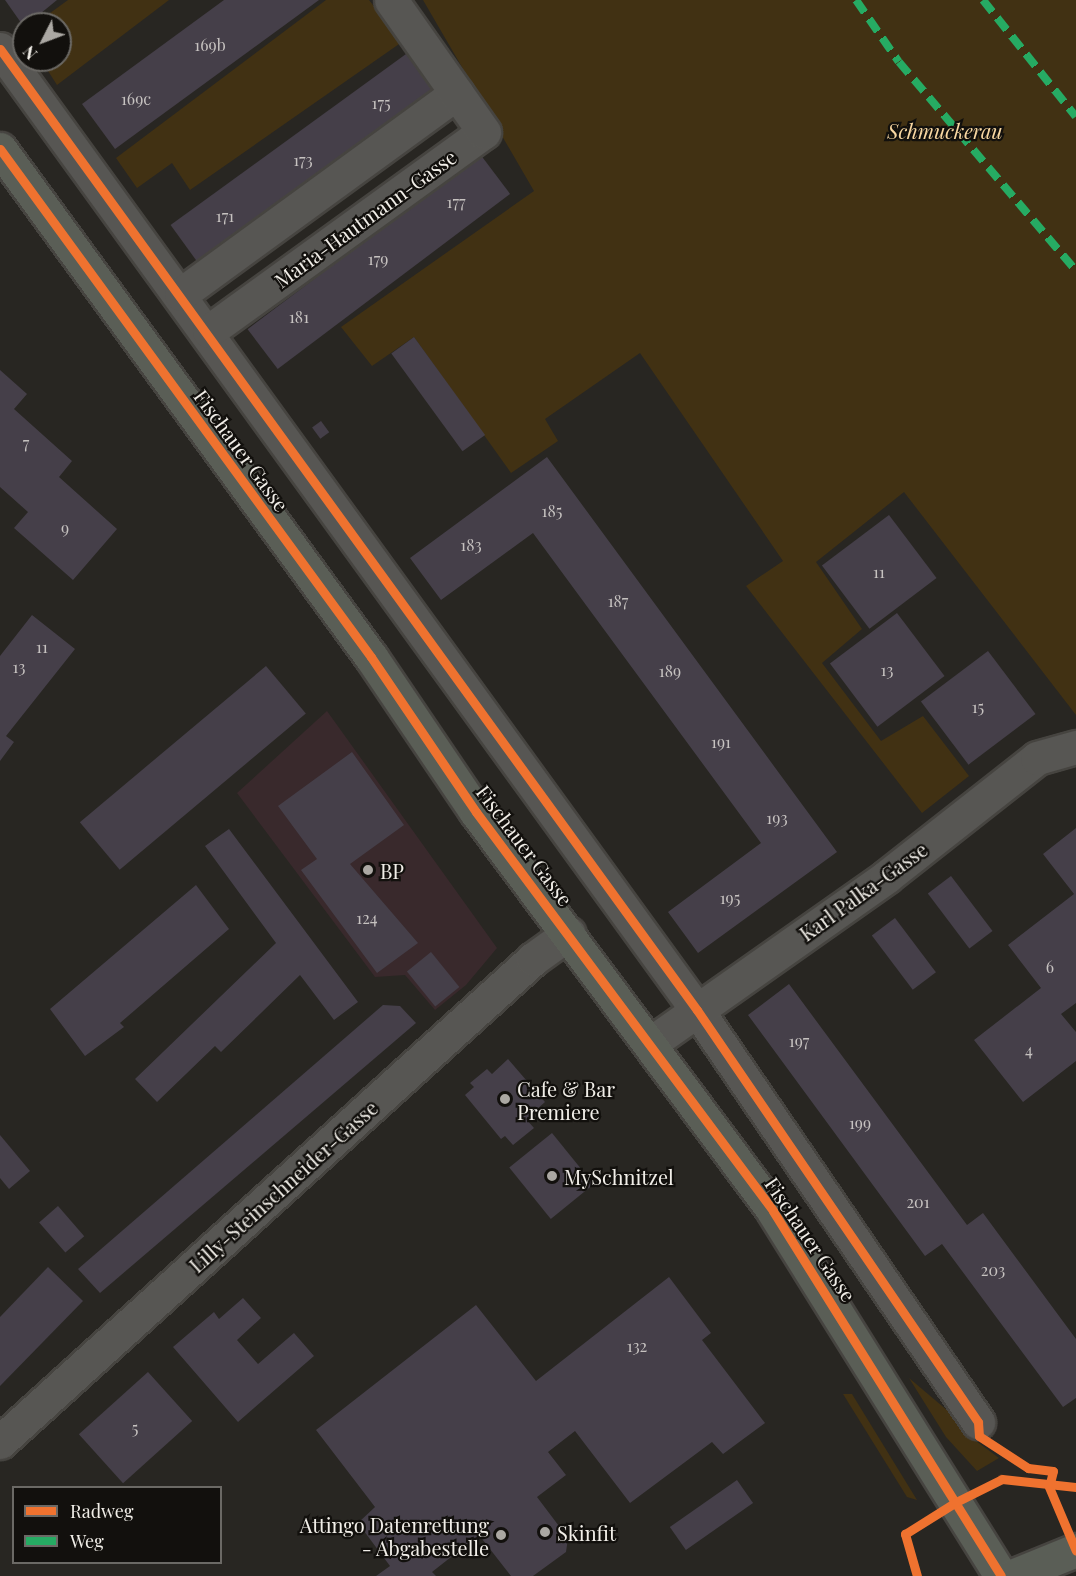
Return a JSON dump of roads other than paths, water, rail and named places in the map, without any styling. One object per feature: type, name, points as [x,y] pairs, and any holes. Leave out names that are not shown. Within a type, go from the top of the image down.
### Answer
[{"type":"main road","name":"Fischauer Gasse","points":[[0,148],[371,657],[476,812],[569,933],[773,1210],[1001,1576]]},
{"type":"main road","points":[[1012,1576],[1076,1550]]},
{"type":"street","name":"Maria-Hautmann-Gasse","points":[[209,331],[484,132],[391,0]]},
{"type":"street","points":[[0,49],[209,331],[697,1010],[978,1422]]},
{"type":"street","points":[[181,294],[457,93]]},
{"type":"street","name":"Karl Palka-Gasse","points":[[651,1043],[886,877],[1037,758],[1076,747]]},
{"type":"street","name":"Lilly-Steinschneider-Gasse","points":[[0,1442],[533,959],[569,933]]},
{"type":"place","name":"BP","points":[[368,870]]},
{"type":"place","name":"Cafe & Bar Premiere","points":[[505,1099]]},
{"type":"place","name":"MySchnitzel","points":[[552,1176]]},
{"type":"place","name":"Skinfit","points":[[545,1532]]},
{"type":"place","name":"Attingo Datenrettung - Abgabestelle","points":[[501,1535]]},
{"type":"park label","name":"Schmuckerau","points":[[945,130]]}]
